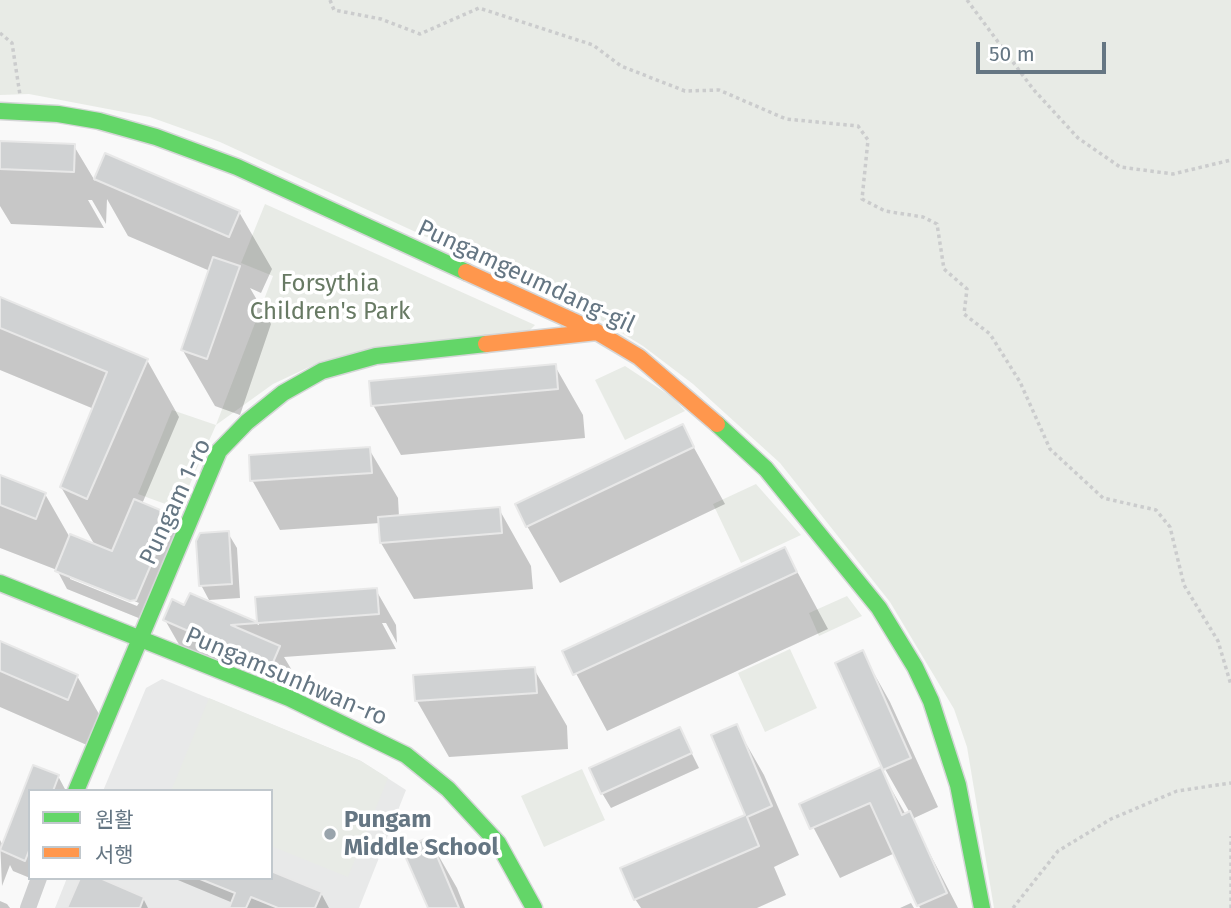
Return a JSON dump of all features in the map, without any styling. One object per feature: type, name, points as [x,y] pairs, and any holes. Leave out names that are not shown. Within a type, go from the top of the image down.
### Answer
[{"type":"street","name":"Pungamgeumdang-gil","points":[[0,111],[23,111],[100,121],[156,137],[237,167],[597,332],[639,357],[687,394],[766,469],[879,608],[931,701],[958,785],[982,908]]},
{"type":"street","name":"Pungam 1-ro","points":[[77,789],[219,451],[247,422],[283,393],[323,371],[376,356],[597,332]]},
{"type":"street","name":"Pungamsunhwan-ro","points":[[0,583],[289,698],[360,730],[405,755],[448,789],[498,843],[534,908]]},
{"type":"street","points":[[28,908],[38,880]]},
{"type":"path","points":[[330,0],[334,10],[381,19],[420,34],[479,8],[593,45],[621,66],[685,91],[719,90],[786,119],[858,126],[868,140],[862,199],[885,211],[923,217],[937,224],[944,269],[967,289],[964,314],[990,334],[1014,372],[1050,449],[1104,498],[1156,510],[1170,527],[1184,585],[1218,641],[1231,685]]},
{"type":"path","points":[[967,0],[1033,89],[1078,138],[1120,167],[1173,174],[1231,160]]},
{"type":"path","points":[[0,33],[12,43],[23,111]]},
{"type":"path","points":[[1013,908],[1058,851],[1111,819],[1177,792],[1231,783]]},
{"type":"path","points":[[1231,836],[1231,908]]},
{"type":"shaded area","name":"Pungam Middle School","points":[[162,679],[361,761],[406,790],[359,908],[55,908],[66,880],[273,880],[273,789],[104,789],[146,688]]},
{"type":"green space","points":[[0,0],[1231,0],[1231,908],[994,908],[967,747],[954,709],[890,602],[780,463],[693,384],[643,346],[583,309],[220,142],[150,117],[29,94],[0,95]]},
{"type":"green space","name":"Forsythia Children's Park","points":[[265,204],[535,325],[527,333],[322,361],[273,384],[216,425],[273,276],[241,263]]},
{"type":"green space","points":[[625,366],[672,397],[685,411],[625,440],[595,380]]},
{"type":"green space","points":[[172,410],[216,425],[179,509],[138,494]]},
{"type":"green space","points":[[756,484],[801,535],[741,563],[713,504]]},
{"type":"green space","points":[[847,596],[862,616],[819,636],[809,613]]},
{"type":"green space","points":[[790,649],[817,708],[765,732],[738,673]]},
{"type":"green space","points":[[209,698],[361,761],[388,778],[348,877],[273,847],[273,789],[172,789]]},
{"type":"green space","points":[[582,769],[605,820],[544,847],[521,796]]},
{"type":"building","points":[[0,141],[75,144],[74,172],[0,169]]},
{"type":"building","points":[[105,153],[240,211],[229,237],[94,179]]},
{"type":"building","points":[[213,257],[240,266],[207,359],[181,350]]},
{"type":"building","points":[[0,297],[148,359],[87,499],[60,487],[107,372],[0,328]]},
{"type":"building","points":[[556,364],[558,389],[371,406],[369,381]]},
{"type":"building","points":[[683,424],[694,447],[526,527],[515,504]]},
{"type":"building","points":[[370,447],[372,473],[250,481],[249,455]]},
{"type":"building","points":[[0,475],[46,493],[36,519],[0,505]]},
{"type":"building","points":[[134,499],[172,515],[136,600],[130,601],[55,571],[70,534],[112,551]]},
{"type":"building","points":[[500,507],[502,533],[380,543],[378,517]]},
{"type":"building","points":[[229,531],[232,584],[199,586],[196,541],[200,533]]},
{"type":"building","points":[[785,547],[797,572],[573,675],[562,651]]},
{"type":"building","points":[[377,588],[379,614],[231,625],[280,646],[271,667],[163,620],[172,599],[184,605],[190,593],[257,622],[255,597]]},
{"type":"building","points":[[0,641],[78,675],[68,700],[0,671]]},
{"type":"building","points":[[863,650],[911,758],[883,770],[835,663]]},
{"type":"building","points":[[535,667],[537,693],[415,701],[413,675]]},
{"type":"building","points":[[737,724],[772,806],[747,817],[759,846],[634,900],[620,868],[745,815],[711,735]]},
{"type":"building","points":[[680,727],[692,753],[601,794],[589,768]]},
{"type":"building","points":[[33,765],[59,775],[54,789],[28,789],[28,853],[25,861],[0,850]]},
{"type":"building","points":[[881,767],[902,815],[910,811],[947,893],[917,906],[870,803],[810,829],[799,804]]},
{"type":"building","points":[[429,837],[459,908],[428,908],[402,849]]},
{"type":"building","points":[[273,872],[322,892],[315,908],[278,908],[251,897],[246,908],[229,908],[235,893],[202,880],[273,880]]},
{"type":"building","points":[[79,880],[105,880],[144,897],[140,908],[67,908]]},
{"type":"traffic: fast","points":[[0,111],[58,114],[99,121],[156,137],[237,167],[466,272]]},
{"type":"traffic: fast","points":[[77,789],[219,451],[247,422],[283,393],[322,371],[376,356],[486,344]]},
{"type":"traffic: fast","points":[[717,424],[766,469],[879,608],[915,667],[931,701],[958,785],[982,908]]},
{"type":"traffic: fast","points":[[0,583],[289,698],[406,755],[448,789],[498,843],[534,908]]},
{"type":"traffic: slow","points":[[466,272],[597,332],[639,357],[717,424]]},
{"type":"traffic: slow","points":[[486,344],[597,332]]},
{"type":"place","name":"Pungam Middle School","points":[[330,834]]}]
